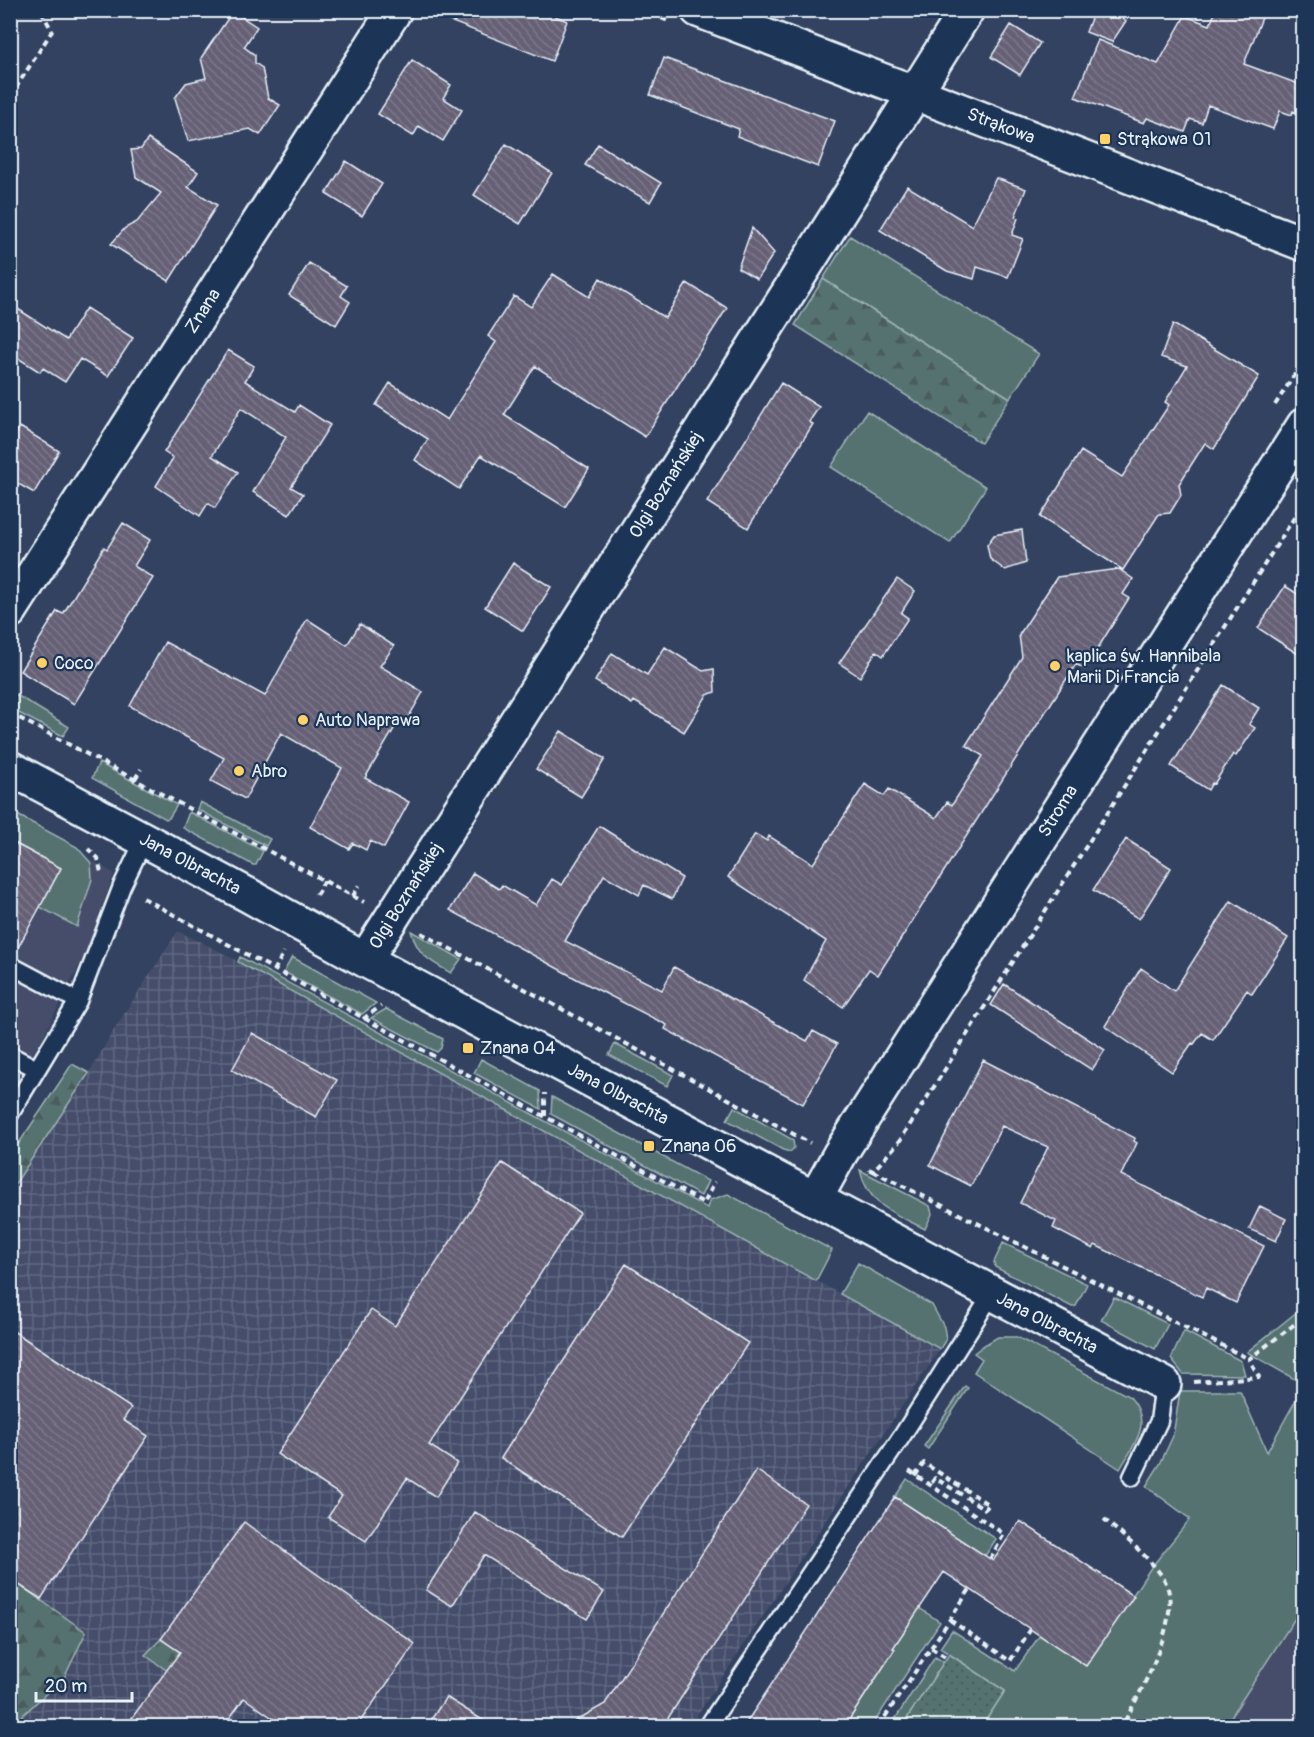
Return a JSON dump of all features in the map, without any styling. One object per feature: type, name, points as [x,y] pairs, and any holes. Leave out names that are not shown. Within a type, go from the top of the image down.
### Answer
[{"type":"street","name":"Znana","points":[[10,611],[395,10]]},
{"type":"street","name":"Strąkowa","points":[[698,10],[1304,244]]},
{"type":"street","name":"Olgi Boznańskiej","points":[[365,960],[967,10]]},
{"type":"street","name":"Stroma","points":[[815,1199],[840,1154],[1304,424]]},
{"type":"street","name":"Jana Olbrachta","points":[[10,768],[365,960],[1164,1384]]},
{"type":"lane","points":[[10,1114],[78,1001],[122,886],[144,840]]},
{"type":"lane","points":[[10,965],[78,1001]]},
{"type":"lane","points":[[10,1055],[38,1069]]},
{"type":"lane","points":[[708,1726],[895,1446],[992,1294]]},
{"type":"lane","points":[[1132,1477],[1159,1421],[1164,1384]]},
{"type":"path","points":[[10,98],[52,30],[40,10]]},
{"type":"path","points":[[873,1171],[899,1142],[1304,502]]},
{"type":"path","points":[[10,713],[366,903]]},
{"type":"path","points":[[135,779],[141,769]]},
{"type":"path","points":[[87,847],[98,858],[101,873],[122,886],[704,1203],[716,1179]]},
{"type":"path","points":[[313,900],[325,880]]},
{"type":"path","points":[[353,896],[359,885]]},
{"type":"path","points":[[414,928],[814,1144]]},
{"type":"path","points":[[274,970],[287,948]]},
{"type":"path","points":[[363,1019],[387,1002]]},
{"type":"path","points":[[545,1087],[545,1116]]},
{"type":"path","points":[[862,1166],[1249,1359],[1259,1377],[1164,1384]]},
{"type":"path","points":[[1249,1359],[1304,1317]]},
{"type":"path","points":[[930,1485],[935,1478],[985,1509],[988,1505],[924,1463],[915,1476],[1004,1534],[990,1559]]},
{"type":"path","points":[[1104,1519],[1134,1545],[1164,1580],[1168,1590],[1164,1636],[1153,1668],[1122,1726]]},
{"type":"path","points":[[881,1726],[970,1589]]},
{"type":"path","points":[[950,1620],[1010,1661],[1031,1629]]},
{"type":"path","points":[[931,1648],[947,1658]]},
{"type":"shaded area","points":[[11,816],[114,873],[85,954],[43,1037],[11,1087]]},
{"type":"shaded area","points":[[178,931],[219,951],[940,1349],[690,1726],[11,1726],[11,1190],[89,1073],[113,1031]]},
{"type":"shaded area","points":[[1303,1606],[1303,1726],[1225,1726]]},
{"type":"green space","points":[[850,236],[1039,354],[1010,398],[823,279]]},
{"type":"green space","points":[[823,279],[1010,398],[981,443],[795,325]]},
{"type":"green space","points":[[867,411],[986,487],[950,543],[831,467]]},
{"type":"green space","points":[[10,691],[69,727],[63,736],[11,709]]},
{"type":"green space","points":[[99,763],[177,805],[169,818],[166,819],[92,778]]},
{"type":"green space","points":[[200,802],[270,839],[266,846],[197,809]]},
{"type":"green space","points":[[10,811],[77,847],[91,863],[92,879],[77,927],[40,907],[61,868],[11,841]]},
{"type":"green space","points":[[189,812],[263,851],[256,865],[183,828]]},
{"type":"green space","points":[[411,931],[461,959],[451,973],[421,952]]},
{"type":"green space","points":[[240,957],[707,1208],[710,1200],[728,1194],[832,1250],[816,1281],[238,962]]},
{"type":"green space","points":[[292,957],[376,1003],[362,1014],[284,972]]},
{"type":"green space","points":[[386,1009],[443,1039],[441,1048],[437,1052],[371,1018]]},
{"type":"green space","points":[[615,1044],[673,1075],[667,1086],[609,1055]]},
{"type":"green space","points":[[481,1059],[540,1091],[541,1109],[474,1073]]},
{"type":"green space","points":[[72,1064],[89,1073],[11,1190],[11,1155]]},
{"type":"green space","points":[[552,1097],[708,1181],[701,1196],[551,1114]]},
{"type":"green space","points":[[734,1107],[793,1140],[794,1148],[790,1152],[783,1150],[727,1120]]},
{"type":"green space","points":[[860,1170],[930,1206],[932,1214],[925,1229],[876,1201],[869,1192]]},
{"type":"green space","points":[[1003,1243],[1087,1284],[1076,1306],[1072,1307],[995,1267],[994,1262]]},
{"type":"green space","points":[[858,1263],[932,1305],[944,1327],[946,1339],[940,1349],[840,1294]]},
{"type":"green space","points":[[1114,1297],[1168,1324],[1155,1349],[1101,1320]]},
{"type":"green space","points":[[1303,1307],[1303,1384],[1247,1352]]},
{"type":"green space","points":[[1184,1331],[1241,1361],[1245,1375],[1183,1374],[1171,1359]]},
{"type":"green space","points":[[998,1337],[1017,1337],[1130,1397],[1137,1406],[1141,1424],[1136,1442],[1120,1469],[974,1372],[982,1359],[974,1353]]},
{"type":"green space","points":[[965,1386],[968,1388],[928,1449],[924,1446]]},
{"type":"green space","points":[[1303,1387],[1303,1606],[1225,1726],[982,1726],[1005,1691],[940,1648],[952,1630],[1015,1671],[1040,1635],[1086,1666],[1150,1569],[1190,1519],[1146,1486],[1160,1464],[1173,1436],[1180,1391],[1240,1391],[1267,1452]]},
{"type":"green space","points":[[907,1479],[996,1539],[985,1556],[895,1497]]},
{"type":"green space","points":[[852,1563],[940,1622],[872,1726],[845,1726],[895,1649],[826,1603]]},
{"type":"green space","points":[[15,1582],[86,1632],[65,1676],[11,1726],[10,1589]]},
{"type":"green space","points":[[161,1639],[244,1698],[231,1716],[145,1655]]},
{"type":"green space","points":[[949,1654],[1005,1691],[982,1726],[902,1726]]},
{"type":"green space","points":[[935,1657],[944,1662],[902,1726],[892,1724]]},
{"type":"building","points":[[427,10],[541,10],[567,21],[552,61],[427,12]]},
{"type":"building","points":[[1094,10],[1110,10],[1126,21],[1112,42],[1086,32]]},
{"type":"building","points":[[1216,10],[1265,10],[1244,64],[1304,86],[1304,116],[1293,111],[1292,115],[1280,111],[1273,129],[1208,105],[1202,123],[1190,119],[1185,132],[1147,118],[1144,123],[1075,97],[1098,40],[1158,64],[1185,16],[1210,25]]},
{"type":"building","points":[[233,11],[257,27],[244,47],[255,55],[255,63],[262,68],[268,98],[280,105],[260,135],[250,129],[188,141],[175,98],[186,83],[206,78],[201,58]]},
{"type":"building","points":[[1011,25],[1040,43],[1020,75],[991,57]]},
{"type":"building","points":[[664,58],[835,121],[818,167],[737,136],[739,129],[650,95]]},
{"type":"building","points":[[412,60],[451,85],[443,98],[462,110],[443,141],[419,126],[413,136],[378,114]]},
{"type":"building","points":[[148,139],[198,172],[188,187],[217,205],[169,281],[111,244],[125,228],[137,222],[161,193],[136,177],[131,150],[141,149]]},
{"type":"building","points":[[506,144],[552,173],[520,224],[474,195]]},
{"type":"building","points":[[598,144],[661,183],[650,202],[585,165]]},
{"type":"building","points":[[346,161],[382,184],[362,216],[326,194]]},
{"type":"building","points":[[996,178],[1026,189],[1015,217],[1018,218],[1012,235],[1023,239],[1008,277],[977,267],[974,279],[947,271],[880,230],[907,186],[972,226]]},
{"type":"building","points":[[752,228],[774,253],[757,279],[738,268]]},
{"type":"building","points":[[309,263],[347,286],[341,296],[350,302],[336,325],[289,295]]},
{"type":"building","points":[[553,274],[589,297],[600,278],[665,318],[687,283],[727,308],[645,437],[535,366],[504,415],[589,469],[565,507],[481,455],[459,489],[415,460],[428,439],[376,405],[390,383],[447,420],[496,342],[488,336],[514,296],[531,307]]},
{"type":"building","points":[[10,304],[66,340],[86,308],[133,338],[108,376],[80,359],[65,382],[43,368],[40,372],[10,353]]},
{"type":"building","points":[[1173,324],[1259,376],[1214,449],[1205,443],[1179,484],[1181,495],[1170,513],[1159,514],[1123,570],[1040,517],[1081,451],[1122,477],[1169,405],[1165,402],[1187,366],[1161,357]]},
{"type":"building","points":[[228,350],[254,366],[245,381],[295,412],[299,405],[330,425],[291,487],[303,494],[289,515],[253,492],[286,437],[241,408],[212,456],[238,472],[215,508],[208,503],[200,516],[156,486],[173,458],[164,452]]},
{"type":"building","points":[[781,383],[819,407],[809,422],[813,424],[748,528],[707,502]]},
{"type":"building","points":[[20,427],[59,451],[34,493],[10,479],[10,442]]},
{"type":"building","points":[[123,523],[150,540],[134,566],[153,578],[74,704],[20,671],[57,611],[63,614],[104,547],[107,549]]},
{"type":"building","points":[[1022,530],[1026,563],[1005,570],[990,559],[987,545],[994,535]]},
{"type":"building","points":[[513,563],[551,587],[523,631],[485,607]]},
{"type":"building","points":[[1119,569],[1133,579],[1123,594],[1129,598],[1085,669],[1076,664],[878,975],[869,969],[843,1007],[804,980],[826,941],[728,877],[755,834],[767,841],[769,836],[813,864],[865,784],[884,796],[889,789],[936,818],[947,802],[952,805],[983,756],[966,745],[1022,657],[1019,635],[1057,577]]},
{"type":"building","points":[[897,579],[915,591],[901,613],[908,618],[883,656],[876,651],[860,677],[839,663]]},
{"type":"building","points":[[1285,586],[1304,598],[1304,658],[1258,628]]},
{"type":"building","points":[[307,619],[347,645],[360,624],[394,646],[380,666],[423,692],[404,725],[398,722],[365,778],[409,802],[384,848],[370,841],[366,850],[353,843],[349,849],[310,827],[342,768],[281,733],[245,799],[211,781],[224,758],[130,706],[165,642],[265,696]]},
{"type":"building","points":[[665,647],[703,671],[714,669],[715,692],[707,695],[684,732],[634,701],[632,704],[595,681],[612,653],[647,675]]},
{"type":"building","points":[[1223,685],[1259,708],[1249,724],[1255,728],[1236,756],[1233,754],[1208,790],[1171,766]]},
{"type":"building","points":[[561,731],[605,759],[581,797],[536,769]]},
{"type":"building","points":[[599,826],[682,878],[672,899],[644,885],[639,895],[604,875],[565,941],[662,990],[674,967],[807,1041],[813,1031],[837,1044],[803,1104],[665,1029],[667,1025],[450,910],[473,873],[499,889],[502,885],[536,905],[552,879],[562,885]]},
{"type":"building","points":[[1126,839],[1171,868],[1139,919],[1093,890]]},
{"type":"building","points":[[10,841],[61,868],[14,955],[10,955]]},
{"type":"building","points":[[1231,901],[1288,938],[1252,994],[1247,990],[1213,1040],[1202,1033],[1194,1044],[1192,1043],[1172,1072],[1105,1026],[1141,968],[1174,991]]},
{"type":"building","points":[[1004,984],[1105,1050],[1092,1070],[991,1005]]},
{"type":"building","points":[[252,1033],[337,1080],[316,1117],[232,1070]]},
{"type":"building","points":[[983,1060],[1135,1138],[1134,1141],[1137,1143],[1121,1175],[1264,1246],[1236,1303],[1206,1288],[1202,1297],[1095,1245],[1093,1249],[1053,1228],[1056,1221],[1020,1203],[1048,1147],[1002,1126],[971,1186],[930,1165]]},
{"type":"building","points":[[502,1163],[580,1213],[429,1445],[457,1463],[436,1497],[407,1478],[366,1541],[328,1517],[342,1496],[277,1454],[371,1310],[395,1326]]},
{"type":"building","points":[[1260,1206],[1286,1219],[1276,1241],[1249,1229]]},
{"type":"building","points":[[626,1264],[748,1343],[622,1537],[501,1458]]},
{"type":"building","points":[[10,1329],[131,1408],[123,1420],[148,1436],[41,1599],[10,1579]]},
{"type":"building","points":[[756,1470],[806,1504],[663,1726],[566,1726],[605,1704]]},
{"type":"building","points":[[895,1497],[993,1561],[1020,1521],[1134,1596],[1086,1666],[944,1572],[893,1648],[895,1649],[845,1726],[744,1726]]},
{"type":"building","points":[[475,1512],[604,1592],[587,1619],[484,1555],[452,1606],[426,1590]]},
{"type":"building","points":[[244,1522],[415,1644],[357,1726],[284,1726],[244,1698],[224,1726],[126,1726],[180,1652],[161,1639]]},
{"type":"building","points":[[446,1697],[492,1726],[427,1726]]},
{"type":"place","name":"Strąkowa 01","points":[[1105,139]]},
{"type":"place","name":"Coco","points":[[42,663]]},
{"type":"place","name":"kaplica św. Hannibala Marii Di Francia","points":[[1055,666]]},
{"type":"place","name":"Auto Naprawa","points":[[303,720]]},
{"type":"place","name":"Abro","points":[[239,771]]},
{"type":"place","name":"Znana 04","points":[[468,1048]]},
{"type":"place","name":"Znana 06","points":[[649,1146]]}]
